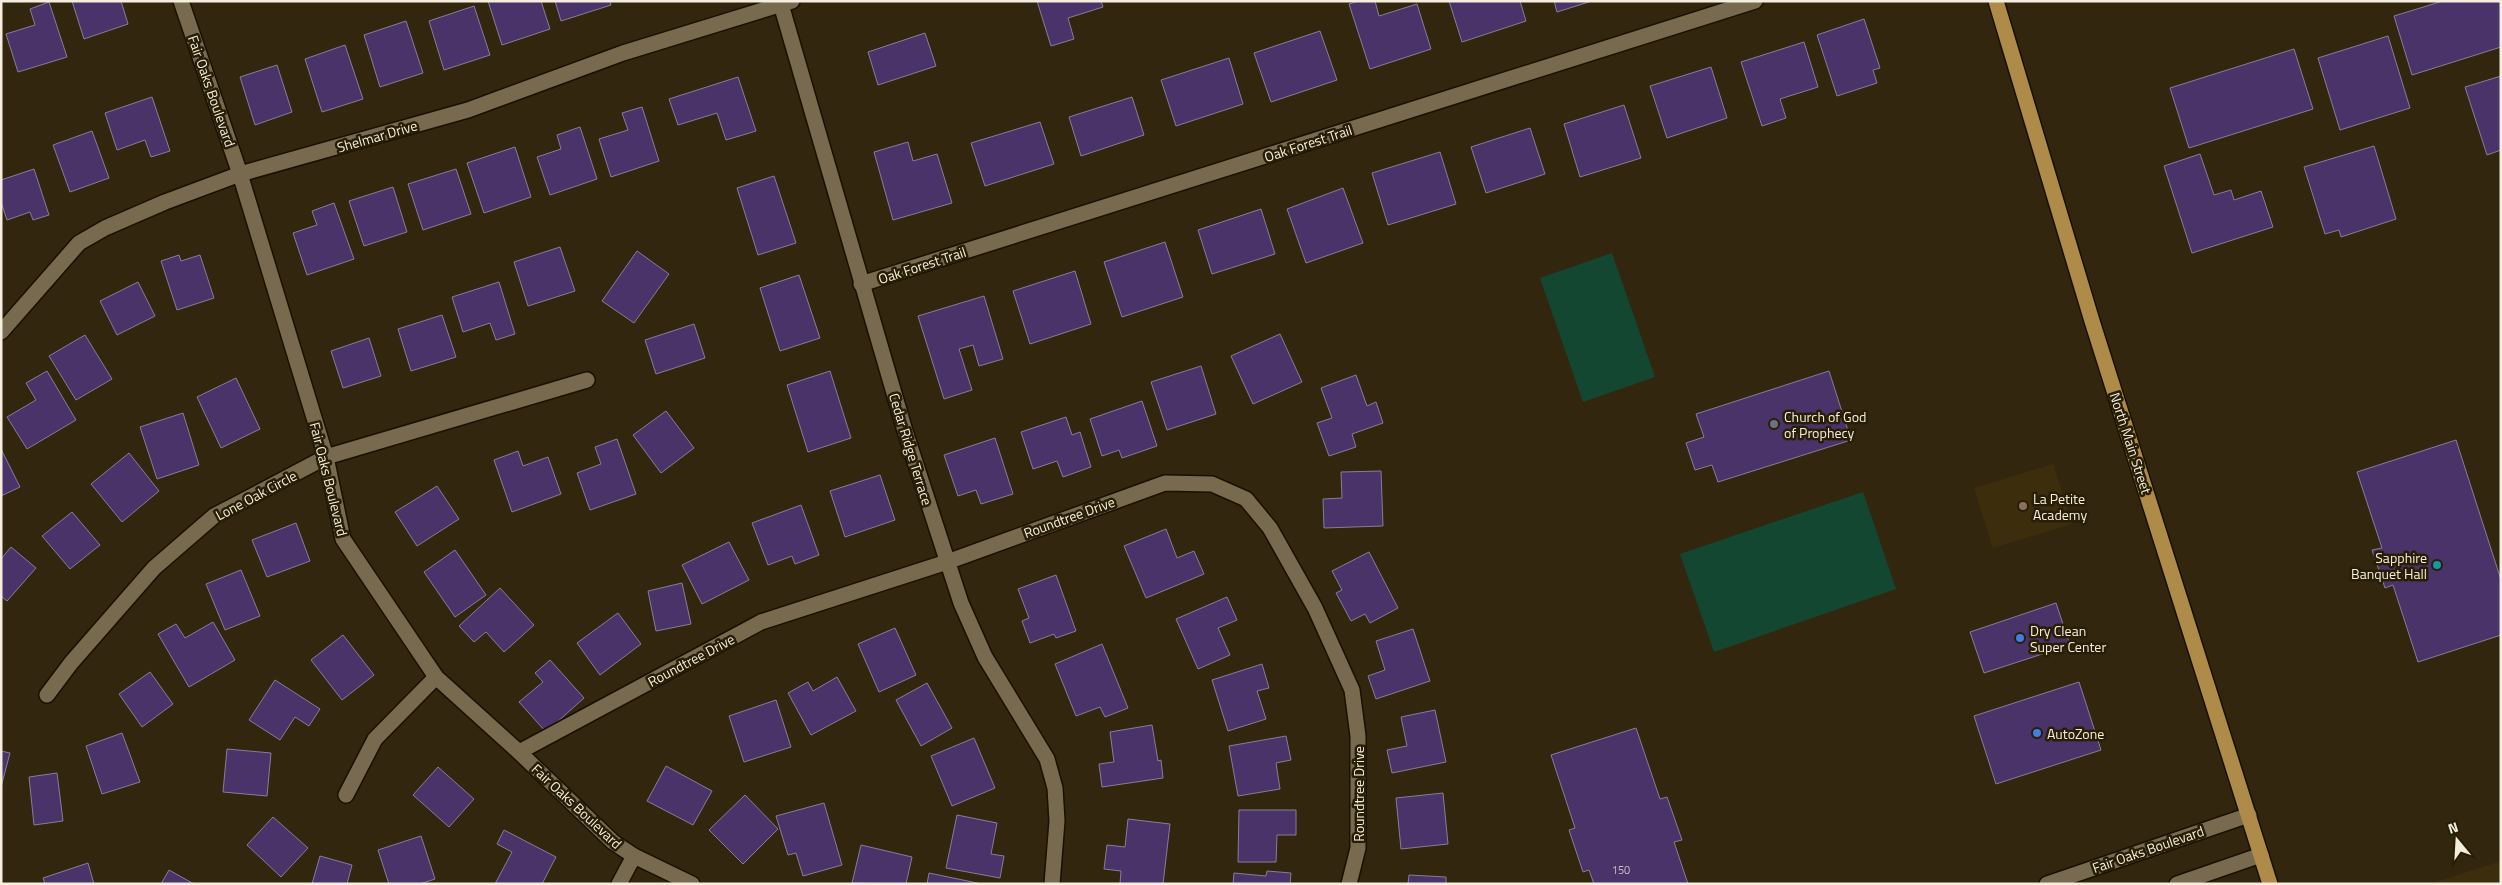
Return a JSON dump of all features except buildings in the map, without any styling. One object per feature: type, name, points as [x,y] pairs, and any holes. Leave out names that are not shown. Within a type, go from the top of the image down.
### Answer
[{"type":"main road","name":"North Main Street","points":[[1996,1],[2092,321],[2270,884]]},
{"type":"street","name":"Fair Oaks Boulevard","points":[[181,1],[240,174],[326,457],[343,538],[436,678],[519,752],[613,842],[634,856],[692,884]]},
{"type":"street","name":"Oak Forest Trail","points":[[861,284],[1755,1]]},
{"type":"street","name":"Shelmar Drive","points":[[1,332],[79,244],[105,228],[165,202],[240,174],[468,110],[623,53],[784,2]]},
{"type":"street","name":"Cedar Ridge Terrace","points":[[784,2],[861,284],[905,432],[947,562],[961,602],[985,657],[1047,759],[1054,788],[1057,822],[1052,884]]},
{"type":"street","name":"Lone Oak Circle","points":[[47,695],[71,663],[154,568],[214,516],[326,457],[587,380]]},
{"type":"street","name":"Roundtree Drive","points":[[519,752],[761,622],[947,562],[1165,483],[1212,484],[1246,499],[1270,528],[1310,600],[1352,690],[1358,736],[1358,848],[1348,884]]},
{"type":"street","points":[[346,795],[375,739],[436,678]]},
{"type":"street","name":"Fair Oaks Boulevard","points":[[2046,884],[2249,815]]},
{"type":"street","points":[[2177,884],[2261,855]]},
{"type":"street","points":[[619,884],[634,856]]},
{"type":"shaded area","name":"La Petite Academy","points":[[2053,464],[2072,524],[1993,548],[1974,488]]},
{"type":"shaded area","points":[[2501,861],[2501,884],[2430,884]]},
{"type":"green space","points":[[1612,253],[1655,377],[1583,402],[1540,278]]},
{"type":"green space","points":[[1863,492],[1896,589],[1714,652],[1680,554]]},
{"type":"place","name":"Church of God of Prophecy","points":[[1774,424]]},
{"type":"place","name":"La Petite Academy","points":[[2023,506]]},
{"type":"place","name":"Sapphire Banquet Hall","points":[[2437,565]]},
{"type":"place","name":"Dry Clean Super Center","points":[[2020,638]]},
{"type":"place","name":"AutoZone","points":[[2037,733]]}]
